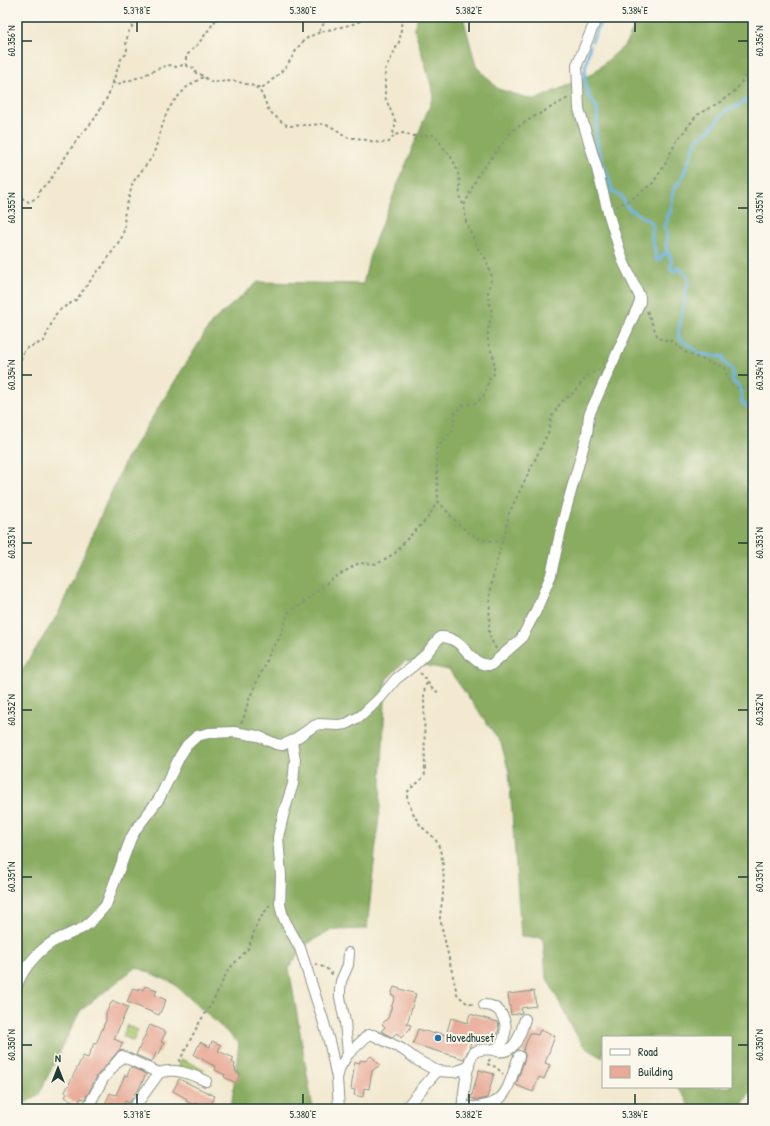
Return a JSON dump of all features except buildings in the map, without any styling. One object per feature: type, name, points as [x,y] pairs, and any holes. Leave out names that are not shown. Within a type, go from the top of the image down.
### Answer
[{"type":"street","points":[[17,985],[24,972],[40,952],[57,939],[84,927],[106,905],[131,838],[159,799],[180,756],[190,740],[202,734],[234,732],[258,736],[282,745],[292,741],[319,724],[338,725],[353,721],[380,698],[396,679],[426,654],[440,637],[449,636],[462,646],[479,664],[485,665],[491,665],[521,639],[535,613],[550,575],[563,520],[587,434],[589,415],[640,302],[636,288],[624,261],[608,212],[596,164],[579,109],[577,65],[597,17]]},
{"type":"street","points":[[292,741],[295,760],[293,784],[278,836],[282,913],[296,940],[330,1045],[337,1078],[339,1109]]},
{"type":"street","points":[[348,1054],[340,990],[341,981],[348,964],[349,953]]},
{"type":"street","points":[[484,1004],[490,1004],[500,1012],[504,1019],[506,1028],[504,1040],[494,1054]]},
{"type":"street","points":[[519,1056],[505,1094],[492,1105],[479,1108],[462,1108],[469,1067],[473,1055],[477,1051],[494,1054],[504,1051],[514,1045],[525,1019]]},
{"type":"street","points":[[337,1078],[340,1067],[348,1054],[368,1035],[373,1035],[402,1049],[417,1060],[437,1071],[454,1072],[469,1067]]},
{"type":"street","points":[[97,1109],[89,1105],[103,1079],[122,1056],[159,1074]]},
{"type":"street","points":[[133,1109],[159,1074],[169,1070],[197,1076],[206,1081]]},
{"type":"street","points":[[405,1109],[437,1071]]},
{"type":"path","points":[[17,192],[20,198],[29,202],[38,197],[40,190],[50,180],[78,138],[93,121],[108,96],[120,59],[126,54],[126,42],[129,31],[139,17]]},
{"type":"path","points":[[186,66],[186,56],[218,17]]},
{"type":"path","points":[[318,32],[328,17]]},
{"type":"path","points":[[112,83],[118,84],[140,77],[162,67],[170,65],[176,67],[183,65],[194,68],[196,73],[200,74],[211,82],[235,81],[261,88],[267,85],[286,67],[305,39],[318,32],[356,23],[366,17]]},
{"type":"path","points":[[256,87],[262,94],[271,113],[288,126],[324,124],[336,129],[348,138],[357,138],[380,143],[389,142],[394,135],[393,133],[396,123],[384,97],[385,70],[400,40],[402,17]]},
{"type":"path","points":[[608,212],[633,198],[653,183],[664,166],[676,142],[697,115],[720,102],[736,90],[746,75],[753,56]]},
{"type":"path","points":[[17,371],[23,353],[27,348],[44,341],[54,315],[76,300],[112,253],[122,237],[125,226],[124,216],[133,182],[153,156],[166,114],[173,102],[187,87],[203,77]]},
{"type":"path","points":[[464,206],[478,175],[512,131],[530,119],[567,99],[577,91]]},
{"type":"path","points":[[234,732],[243,720],[249,699],[272,648],[279,639],[289,611],[299,606],[332,579],[359,563],[377,564],[395,553],[406,539],[427,519],[438,501],[436,448],[453,430],[455,412],[463,405],[476,403],[486,393],[488,381],[494,374],[494,358],[488,343],[488,330],[492,313],[488,302],[488,292],[492,277],[486,259],[479,251],[466,222],[464,206],[459,196],[461,188],[457,168],[451,156],[444,149],[438,138],[434,135],[414,136],[403,133],[394,135]]},
{"type":"path","points":[[653,329],[665,341],[675,344],[688,354],[724,368],[731,385],[737,388],[753,385]]},
{"type":"path","points":[[499,658],[490,635],[490,594],[509,513],[549,431],[551,418],[562,402],[573,393],[588,375],[611,364]]},
{"type":"path","points":[[438,501],[456,521],[473,536],[483,540],[502,542]]},
{"type":"path","points":[[407,671],[420,673],[423,675],[432,689],[438,692]]},
{"type":"path","points":[[427,683],[424,692],[425,773],[422,780],[408,791],[407,796],[417,821],[437,841],[441,854],[444,882],[440,919],[457,994],[469,1004],[484,1004]]},
{"type":"path","points":[[176,1071],[181,1056],[212,1003],[228,970],[248,949],[258,921],[271,903],[280,897]]},
{"type":"path","points":[[304,962],[318,965],[328,970],[334,976],[340,990]]},
{"type":"path","points":[[494,1054],[487,1064],[496,1067],[502,1074],[511,1078]]},
{"type":"green space","points":[[418,17],[463,17],[476,66],[498,89],[535,100],[592,74],[624,46],[640,17],[753,17],[753,1088],[739,1109],[689,1109],[686,1099],[678,1088],[732,1088],[732,1036],[602,1036],[602,1057],[583,1045],[574,1031],[546,976],[543,938],[521,936],[509,772],[501,743],[449,670],[405,661],[386,680],[380,807],[367,929],[331,930],[303,946],[289,968],[313,1109],[231,1109],[239,1043],[173,983],[136,967],[80,1011],[39,1094],[17,1108],[17,678],[58,614],[125,461],[212,322],[258,282],[363,284],[372,248],[434,95],[414,27]]},
{"type":"green space","points":[[127,1025],[138,1030],[133,1041],[123,1036]]},
{"type":"green space","points":[[181,1059],[204,1069],[201,1074],[178,1069]]},
{"type":"waterway","points":[[592,41],[603,17]]},
{"type":"waterway","points":[[590,46],[586,64],[585,82],[588,94],[597,109],[597,142],[612,192],[620,195],[628,208],[651,222],[653,228],[651,237],[656,260],[658,261],[664,254],[669,254],[672,263],[670,269],[674,272],[677,267],[689,278],[678,333],[679,338],[700,354],[724,357],[723,361],[732,370],[733,382],[738,385],[744,405],[753,410]]},
{"type":"waterway","points":[[669,254],[666,248],[667,231],[664,227],[668,220],[666,216],[670,213],[673,191],[681,180],[697,139],[709,131],[725,111],[736,107],[753,95]]},
{"type":"place","name":"Hovedhuset","points":[[438,1038]]}]
